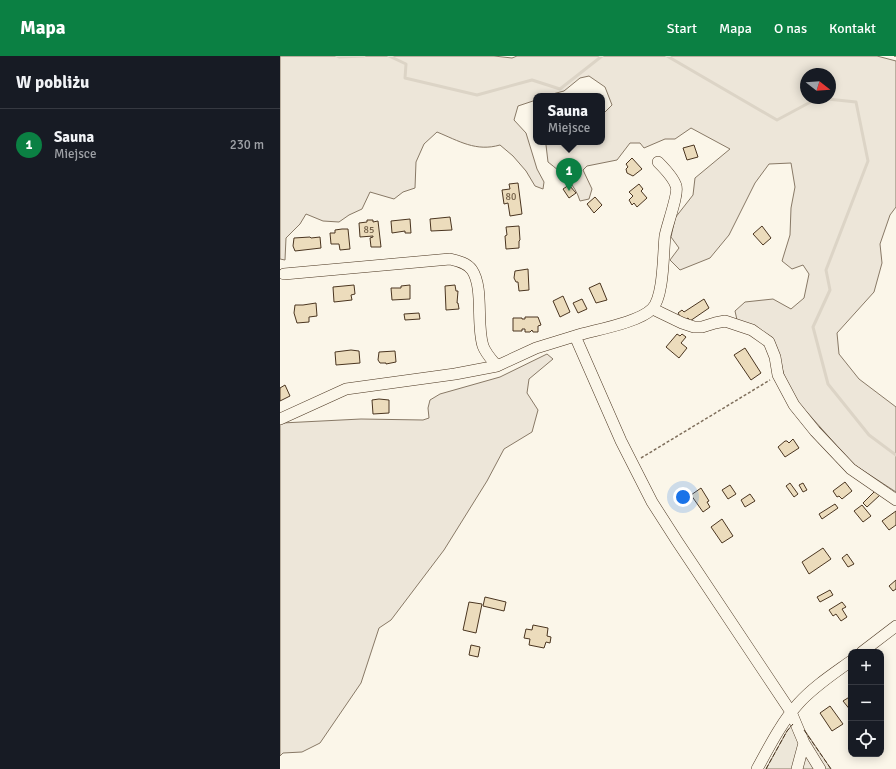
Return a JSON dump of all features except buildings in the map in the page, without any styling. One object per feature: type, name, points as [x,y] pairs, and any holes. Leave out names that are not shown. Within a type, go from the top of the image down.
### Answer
[{"type":"street","points":[[280,419],[346,389],[455,374],[497,366],[536,348],[629,321],[644,315],[653,309],[660,291],[665,235],[677,193],[676,185],[658,162]]},
{"type":"street","points":[[284,274],[450,259],[462,262],[472,269],[476,278],[483,347],[488,357],[497,366]]},
{"type":"street","points":[[653,309],[694,327],[702,327],[725,321],[752,330],[769,342],[775,357],[778,375],[794,405],[815,432],[851,469],[896,500]]},
{"type":"street","points":[[575,336],[621,442],[652,502],[791,712],[804,743],[820,769]]},
{"type":"street","points":[[866,649],[896,626]]},
{"type":"street","points":[[757,769],[780,728],[791,712],[808,694],[848,663]]},
{"type":"street","points":[[797,769],[804,743]]},
{"type":"path","points":[[633,463],[778,375]]},
{"type":"shaded area","points":[[280,56],[494,56],[512,58],[517,56],[877,56],[896,61],[896,207],[890,215],[880,244],[882,263],[874,292],[837,333],[839,354],[859,379],[896,407],[896,492],[853,464],[797,401],[785,380],[779,355],[737,320],[735,311],[745,302],[773,299],[791,309],[804,298],[809,274],[803,265],[792,269],[782,261],[790,235],[791,208],[795,187],[791,163],[769,164],[755,183],[729,235],[710,258],[680,270],[670,260],[679,248],[671,237],[675,218],[693,195],[695,178],[730,149],[691,128],[675,139],[665,139],[644,148],[640,143],[630,143],[617,160],[587,166],[583,170],[592,189],[589,199],[580,201],[571,184],[548,162],[546,145],[605,145],[605,112],[612,105],[605,87],[589,76],[580,78],[564,91],[556,93],[533,93],[533,101],[518,106],[514,120],[526,133],[537,169],[544,182],[543,189],[535,186],[526,171],[513,156],[500,145],[491,147],[475,146],[460,142],[437,132],[424,144],[416,162],[415,188],[403,192],[394,199],[370,192],[362,209],[339,222],[323,221],[306,214],[300,224],[286,238],[285,260],[280,259]]},
{"type":"shaded area","points":[[547,354],[553,359],[529,379],[527,393],[538,410],[532,432],[504,449],[487,481],[444,550],[391,620],[379,628],[361,683],[320,743],[302,752],[283,753],[280,756],[280,424],[361,419],[423,420],[429,418],[428,408],[430,400],[440,394],[500,377]]},
{"type":"shaded area","points":[[797,719],[831,769],[766,769],[787,731]]},
{"type":"waterway","points":[[337,56],[364,56]]},
{"type":"waterway","points":[[389,56],[406,64],[405,78],[477,95],[532,80],[560,89],[602,56]]},
{"type":"waterway","points":[[667,56],[777,120],[818,98],[856,102],[868,161],[826,270],[830,290],[813,327],[828,384],[869,435],[896,455]]},
{"type":"fence","points":[[766,769],[787,731],[793,724]]},
{"type":"fence","points":[[804,730],[831,769]]},
{"type":"place","name":"Sauna","points":[[569,191]]}]
